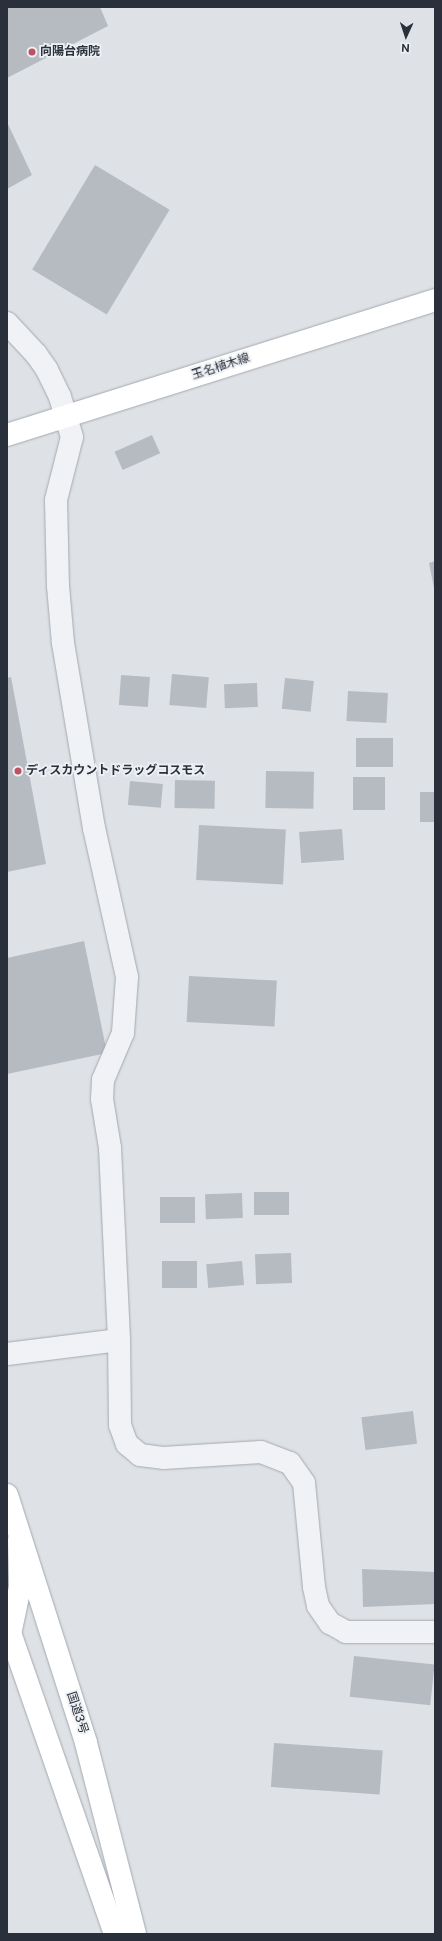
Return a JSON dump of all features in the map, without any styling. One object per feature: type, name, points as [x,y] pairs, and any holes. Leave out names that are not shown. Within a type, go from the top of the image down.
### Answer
[{"type":"main road","name":"玉名植木線","points":[[7,435],[435,300]]},
{"type":"main road","name":"国道3号","points":[[7,1495],[86,1743],[135,1934]]},
{"type":"main road","points":[[19,1535],[20,1587],[8,1637],[115,1934]]},
{"type":"street","points":[[7,323],[36,354],[47,370],[67,416],[72,437],[56,500],[58,586],[63,643],[94,828],[127,977],[123,1033],[103,1080],[102,1100],[110,1148],[119,1340],[120,1425],[127,1444],[140,1455],[163,1458],[261,1452],[290,1463],[304,1483],[314,1587],[318,1606],[330,1623],[346,1632],[435,1632]]},
{"type":"street","points":[[7,1354],[119,1340]]},
{"type":"building","name":"向陽台病院","points":[[7,7],[100,7],[108,26],[7,78]]},
{"type":"building","points":[[7,122],[32,175],[7,189]]},
{"type":"building","points":[[95,165],[170,210],[107,314],[32,270]]},
{"type":"building","points":[[152,435],[160,453],[123,470],[115,452]]},
{"type":"building","points":[[435,561],[435,587],[434,588],[429,563]]},
{"type":"building","points":[[172,674],[209,677],[206,708],[169,705]]},
{"type":"building","points":[[121,675],[150,677],[148,707],[119,705]]},
{"type":"building","name":"ディスカウントドラッグコスモス","points":[[11,677],[46,864],[7,872],[7,678]]},
{"type":"building","points":[[285,678],[314,681],[311,712],[282,709]]},
{"type":"building","points":[[257,683],[258,707],[225,708],[224,684]]},
{"type":"building","points":[[348,691],[388,693],[386,723],[346,721]]},
{"type":"building","points":[[356,738],[393,738],[393,767],[356,767]]},
{"type":"building","points":[[266,771],[314,772],[313,809],[265,808]]},
{"type":"building","points":[[353,777],[385,777],[385,810],[353,810]]},
{"type":"building","points":[[175,780],[215,781],[215,809],[175,808]]},
{"type":"building","points":[[130,781],[163,784],[161,808],[128,805]]},
{"type":"building","points":[[420,792],[435,792],[435,822],[420,822]]},
{"type":"building","points":[[199,825],[286,830],[283,884],[196,880]]},
{"type":"building","points":[[342,829],[344,860],[301,863],[299,832]]},
{"type":"building","points":[[84,941],[107,1053],[7,1074],[7,958]]},
{"type":"building","points":[[189,976],[277,981],[274,1027],[187,1022]]},
{"type":"building","points":[[254,1192],[289,1192],[289,1215],[254,1215]]},
{"type":"building","points":[[242,1193],[243,1218],[206,1219],[205,1194]]},
{"type":"building","points":[[160,1197],[195,1197],[195,1223],[160,1223]]},
{"type":"building","points":[[291,1253],[292,1283],[256,1284],[255,1254]]},
{"type":"building","points":[[162,1261],[197,1261],[197,1288],[162,1288]]},
{"type":"building","points":[[242,1261],[244,1285],[208,1288],[206,1264]]},
{"type":"building","points":[[413,1411],[417,1444],[365,1450],[361,1417]]},
{"type":"building","points":[[362,1569],[435,1572],[435,1604],[363,1607]]},
{"type":"building","points":[[354,1656],[435,1664],[430,1705],[350,1697]]},
{"type":"building","points":[[274,1743],[383,1751],[380,1794],[271,1787]]},
{"type":"place","name":"向陽台病院","points":[[32,52]]},
{"type":"place","name":"ディスカウントドラッグコスモス","points":[[18,771]]}]
